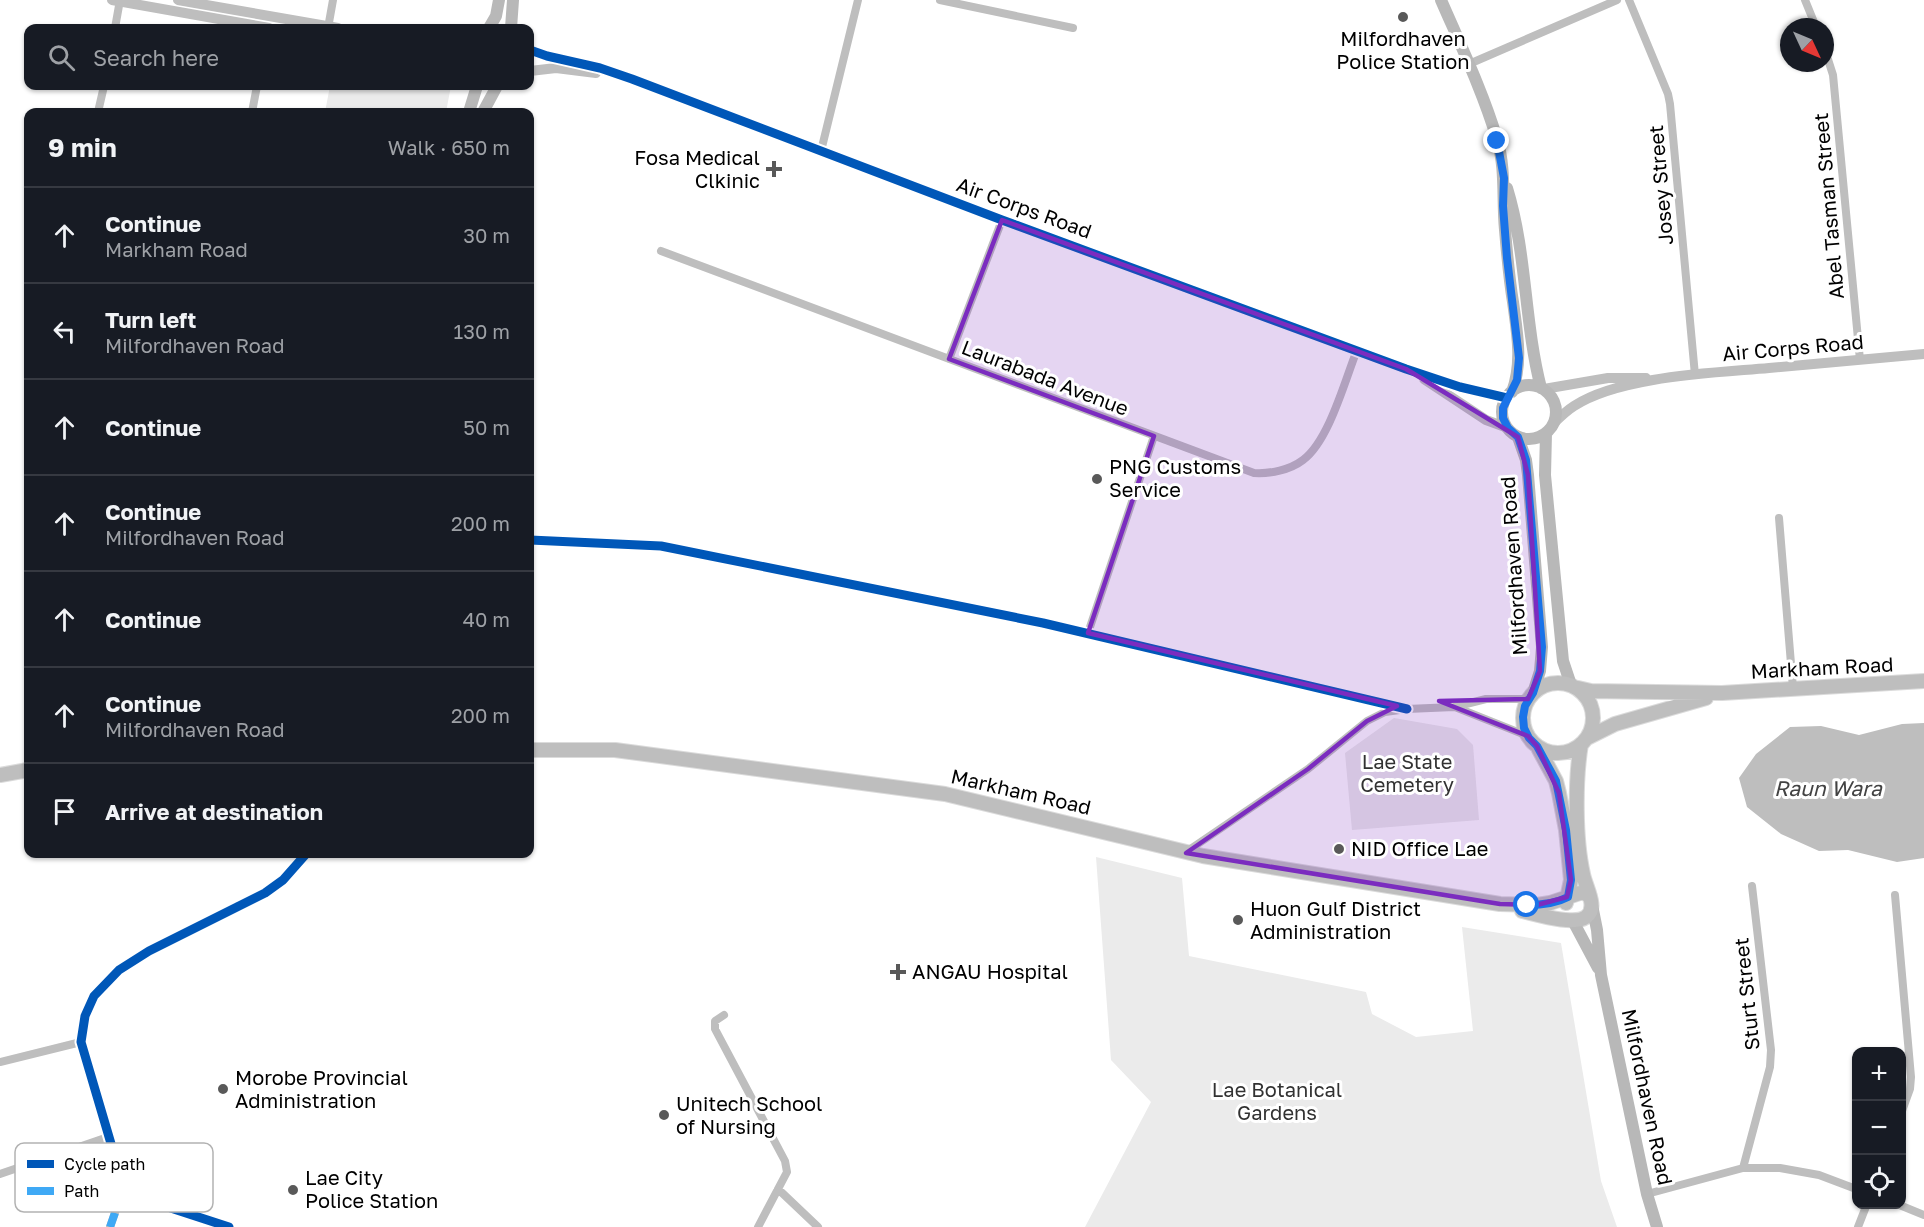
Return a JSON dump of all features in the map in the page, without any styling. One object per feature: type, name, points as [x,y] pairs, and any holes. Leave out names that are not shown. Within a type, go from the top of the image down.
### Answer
[{"type":"main road","points":[[491,24],[496,16],[499,0]]},
{"type":"main road","points":[[511,24],[513,0]]},
{"type":"main road","points":[[1441,0],[1469,64],[1497,141],[1519,238],[1534,353],[1542,389],[1555,403],[1556,411],[1549,429],[1533,439],[1518,437],[1508,428],[1503,418],[1503,408],[1517,380],[1519,358],[1507,258],[1503,206],[1504,178]]},
{"type":"main road","points":[[470,108],[476,90]]},
{"type":"main road","points":[[485,108],[495,90]]},
{"type":"main road","points":[[1509,395],[1520,387],[1528,385],[1542,389]]},
{"type":"main road","name":"Milfordhaven Road","points":[[1549,429],[1545,475],[1563,661],[1574,687]]},
{"type":"main road","name":"Milfordhaven Road","points":[[1518,437],[1526,460],[1528,475],[1542,647],[1540,671],[1531,696]]},
{"type":"main road","name":"Markham Road","points":[[1574,687],[1591,691],[1722,693],[1924,681]]},
{"type":"main road","points":[[1560,682],[1574,687],[1586,696],[1593,717],[1592,728],[1584,741],[1570,750],[1559,753],[1548,751],[1533,741],[1524,728],[1523,717],[1531,696],[1549,684],[1560,682]]},
{"type":"main road","name":"Markham Road","points":[[1584,741],[1615,724],[1722,693]]},
{"type":"main road","name":"Milfordhaven Road","points":[[1533,741],[1556,781],[1559,793],[1566,830],[1571,880],[1566,909],[1601,975]]},
{"type":"main road","name":"Milfordhaven Road","points":[[1584,741],[1578,759],[1578,816],[1583,875],[1597,930],[1601,975],[1647,1194],[1657,1227]]},
{"type":"main road","name":"Markham Road","points":[[534,750],[615,750],[945,794],[1186,853],[1500,904],[1537,905],[1557,902],[1580,893],[1584,893],[1591,901]]},
{"type":"main road","points":[[0,775],[24,771]]},
{"type":"main road","points":[[1573,921],[1589,914],[1591,901]]},
{"type":"main road","name":"Markham Road","points":[[1500,904],[1573,921]]},
{"type":"street","points":[[178,0],[262,24]]},
{"type":"street","points":[[332,24],[333,0]]},
{"type":"street","points":[[821,151],[858,0]]},
{"type":"street","points":[[939,0],[1073,28]]},
{"type":"street","points":[[1469,64],[1617,0]]},
{"type":"street","name":"Josey Street","points":[[1629,0],[1668,94],[1670,105],[1695,375]]},
{"type":"street","points":[[1805,0],[1812,18]]},
{"type":"street","points":[[115,24],[118,1],[165,5],[259,24]]},
{"type":"street","name":"Air Corps Road","points":[[534,51],[623,76],[1002,220],[1406,369],[1460,387],[1509,395]]},
{"type":"street","name":"Air Corps Road","points":[[534,71],[556,68],[623,76]]},
{"type":"street","name":"Abel Tasman Street","points":[[1832,72],[1860,360]]},
{"type":"street","points":[[99,108],[103,90]]},
{"type":"street","points":[[253,108],[256,90]]},
{"type":"street","points":[[949,359],[1002,220]]},
{"type":"street","name":"Laurabada Avenue","points":[[661,251],[1254,473],[1267,474],[1281,470],[1303,460],[1318,444],[1357,350]]},
{"type":"street","name":"Air Corps Road","points":[[1549,429],[1574,406],[1590,398],[1634,384],[1695,375],[1924,354]]},
{"type":"street","name":"Air Corps Road","points":[[1406,369],[1486,420],[1508,428]]},
{"type":"street","name":"Air Corps Road","points":[[1542,389],[1621,377],[1665,379]]},
{"type":"street","points":[[1088,633],[1154,436]]},
{"type":"street","points":[[1779,518],[1793,688]]},
{"type":"street","points":[[534,540],[661,546],[1031,620],[1407,709]]},
{"type":"street","points":[[1186,853],[1308,769],[1367,721],[1385,712],[1454,707],[1486,699],[1531,696]]},
{"type":"street","points":[[1454,707],[1533,741]]},
{"type":"street","points":[[110,1143],[81,1042],[89,1006],[94,996],[119,970],[149,951],[265,893],[283,880],[302,858]]},
{"type":"street","name":"Sturt Street","points":[[1743,1168],[1770,1067],[1772,1050],[1752,886]]},
{"type":"street","points":[[1895,896],[1911,1077],[1906,1101]]},
{"type":"street","points":[[724,1015],[715,1021],[715,1029],[785,1161],[787,1172],[758,1227]]},
{"type":"street","points":[[0,1062],[81,1042]]},
{"type":"street","points":[[90,1143],[108,1137]]},
{"type":"street","points":[[1647,1194],[1743,1168],[1780,1168],[1819,1175],[1852,1187]]},
{"type":"street","points":[[0,1174],[15,1169]]},
{"type":"street","points":[[778,1189],[818,1227]]},
{"type":"street","points":[[1906,1208],[1924,1215]]},
{"type":"street","points":[[1858,1227],[1865,1209]]},
{"type":"street","points":[[110,1227],[115,1212]]},
{"type":"street","points":[[176,1212],[203,1223],[229,1227]]},
{"type":"highlighted area","points":[[1002,220],[1406,369],[1518,437],[1528,475],[1540,671],[1528,699],[1439,701],[1528,736],[1537,746],[1559,793],[1571,880],[1567,897],[1537,905],[1500,904],[1186,853],[1308,769],[1367,721],[1397,706],[1088,633],[1154,436],[949,359]]},
{"type":"green space","points":[[329,90],[450,90],[447,108],[326,108]]},
{"type":"green space","name":"Lae State Cemetery","points":[[1394,718],[1457,729],[1473,745],[1479,820],[1352,830],[1345,753]]},
{"type":"green space","name":"Lae Botanical Gardens","points":[[1096,857],[1182,878],[1189,956],[1366,992],[1372,1014],[1416,1037],[1473,1031],[1462,927],[1561,943],[1601,1181],[1617,1227],[1085,1227],[1151,1102],[1111,1060]]},
{"type":"water","name":"Raun Wara","points":[[1924,723],[1924,858],[1897,862],[1848,850],[1819,851],[1781,834],[1747,807],[1739,778],[1756,754],[1790,727],[1821,726],[1859,735],[1902,724]]},
{"type":"marked path","points":[[110,1227],[115,1212]]},
{"type":"cycle path","points":[[534,51],[600,68],[632,79],[1002,220],[1406,369],[1460,387],[1507,398]]},
{"type":"cycle path","points":[[534,540],[661,546],[1043,623],[1407,709]]},
{"type":"cycle path","points":[[111,1143],[81,1042],[85,1016],[94,996],[119,970],[149,951],[265,893],[283,880],[302,858]]},
{"type":"cycle path","points":[[183,1212],[229,1227]]},
{"type":"place","name":"Milfordhaven Police Station","points":[[1403,17]]},
{"type":"place","name":"Fosa Medical Clkinic","points":[[774,169]]},
{"type":"place","name":"PNG Customs Service","points":[[1097,479]]},
{"type":"place","name":"NID Office Lae","points":[[1339,849]]},
{"type":"place","name":"Huon Gulf District Administration","points":[[1238,920]]},
{"type":"place","name":"ANGAU Hospital","points":[[898,972]]},
{"type":"place","name":"Morobe Provincial Administration","points":[[223,1089]]},
{"type":"place","name":"Unitech School of Nursing","points":[[664,1115]]},
{"type":"place","name":"Lae City Police Station","points":[[293,1190]]},
{"type":"route","points":[[1497,141],[1504,178],[1503,206],[1507,258],[1519,358],[1517,380],[1503,408],[1503,418],[1508,428],[1518,437],[1526,460],[1542,647],[1540,671],[1533,693],[1525,706],[1524,728],[1547,762],[1556,781],[1566,830],[1571,880],[1568,897],[1557,902],[1527,905]]}]
